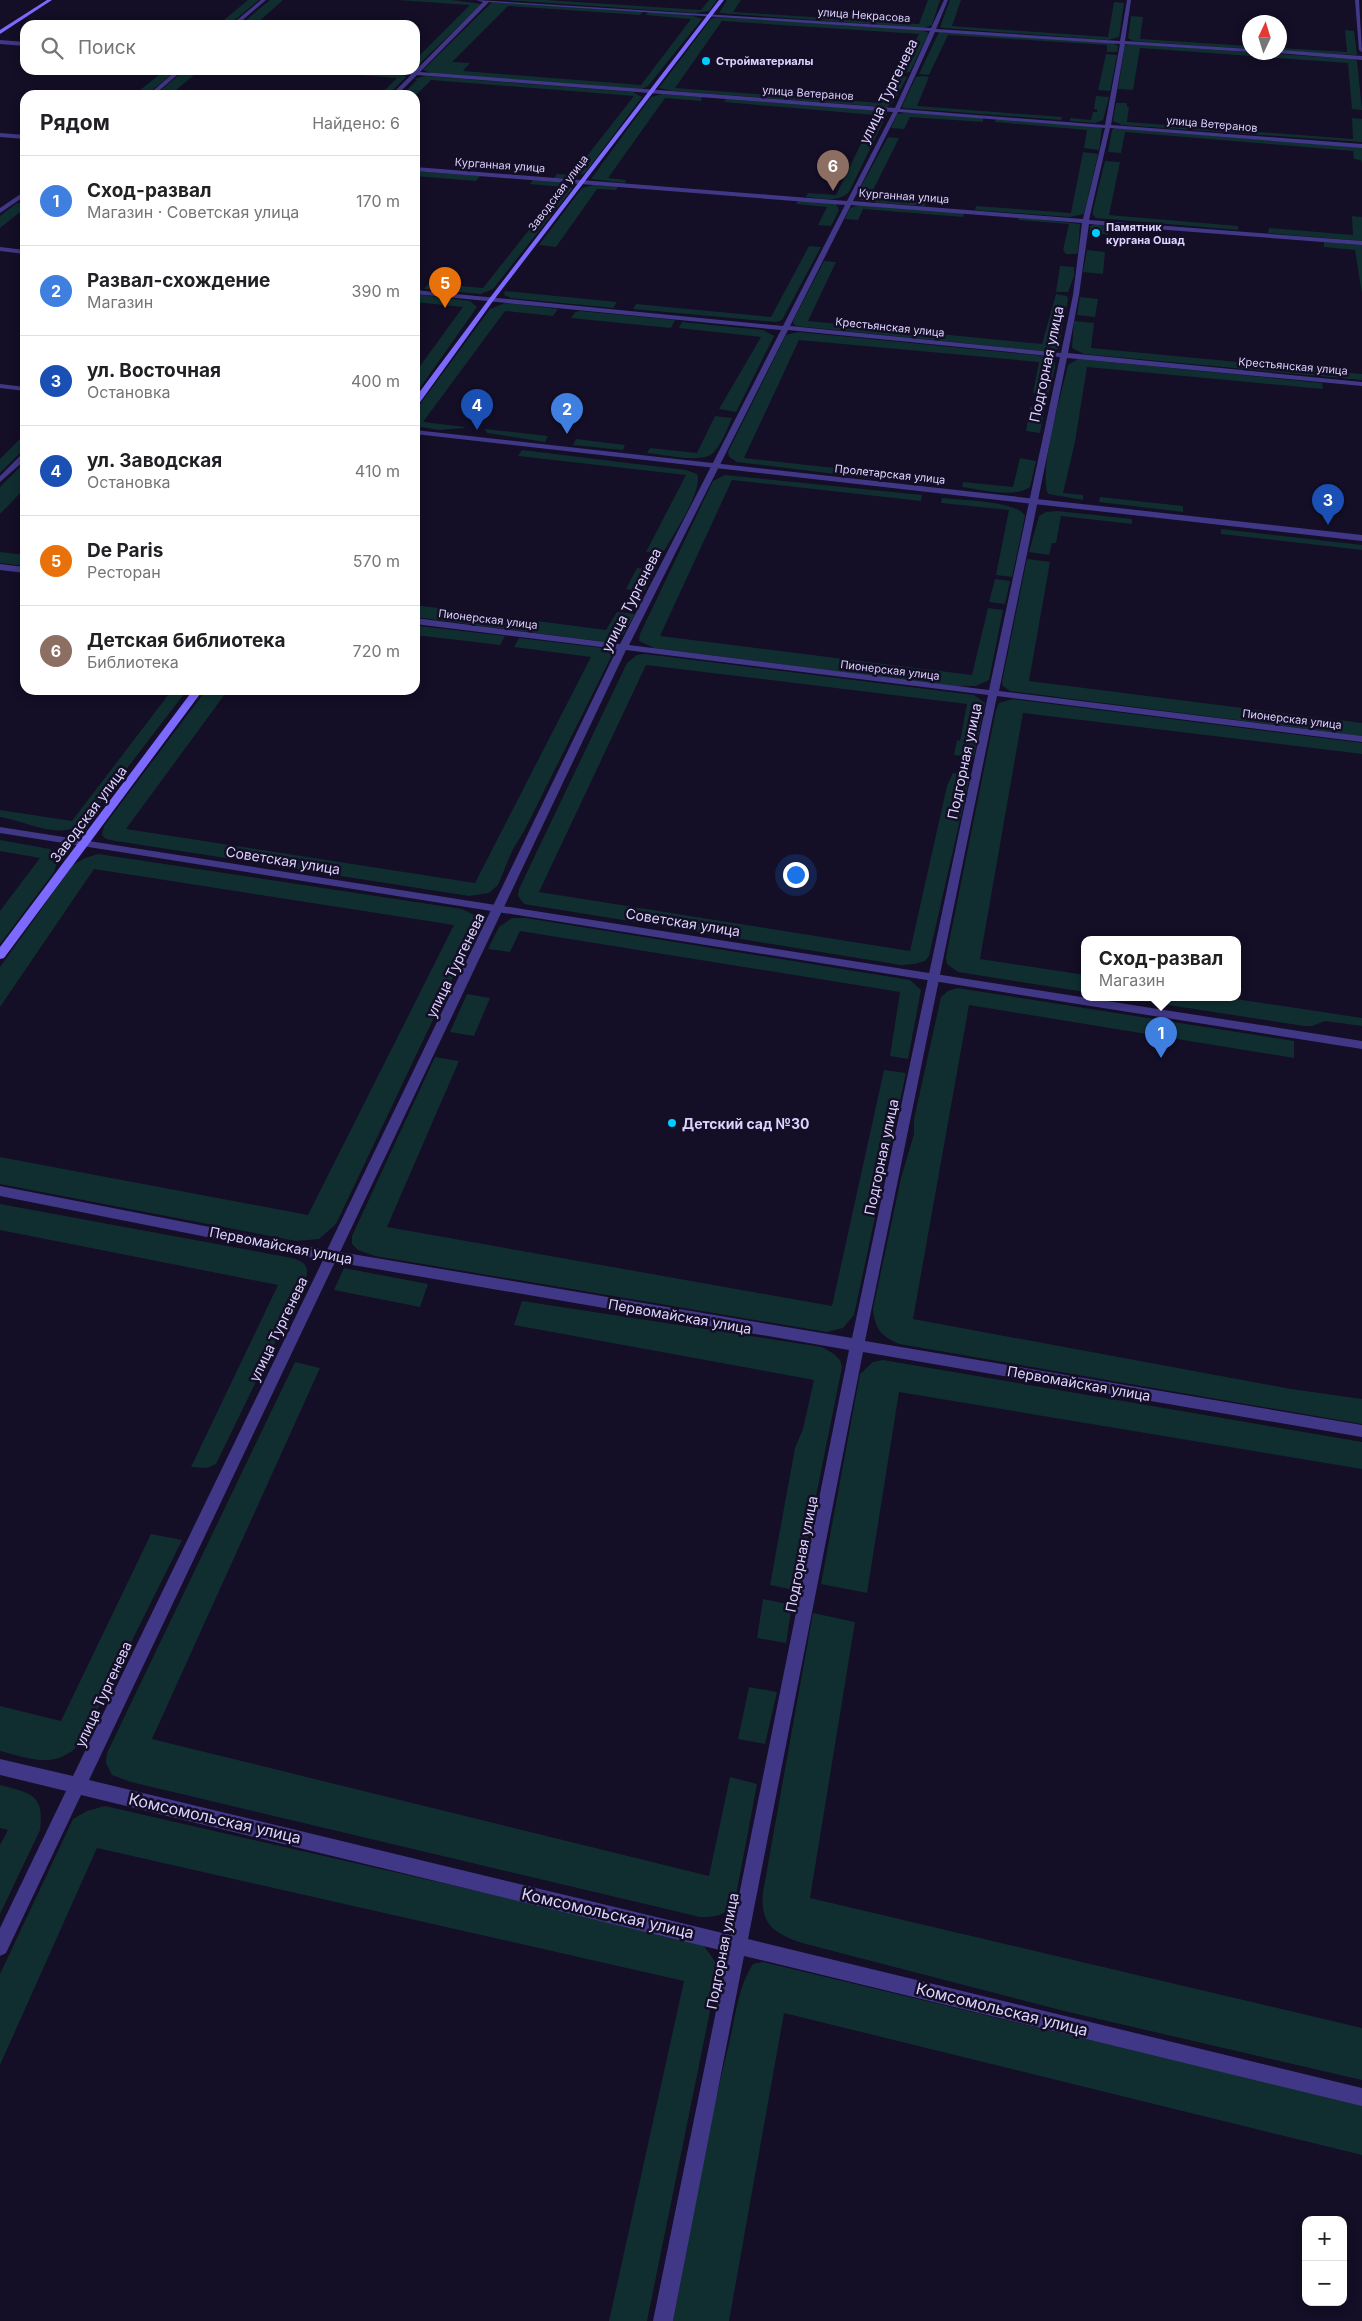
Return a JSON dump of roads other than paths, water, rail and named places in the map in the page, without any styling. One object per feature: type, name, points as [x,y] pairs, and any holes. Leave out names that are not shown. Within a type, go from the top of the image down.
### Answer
[{"type":"main road","points":[[0,32],[50,0]]},
{"type":"main road","name":"Заводская улица","points":[[420,397],[491,300],[722,0]]},
{"type":"main road","name":"Заводская улица","points":[[0,955],[194,695]]},
{"type":"street","points":[[240,20],[264,0]]},
{"type":"street","name":"улица Некрасова","points":[[478,0],[1242,49]]},
{"type":"street","points":[[420,67],[488,0]]},
{"type":"street","name":"улица Тургенева","points":[[0,1947],[331,1256],[500,909],[623,647],[914,74],[946,0]]},
{"type":"street","name":"Подгорная улица","points":[[663,2321],[857,1346],[1064,355],[1076,295],[1086,220],[1108,125],[1129,0]]},
{"type":"street","points":[[1357,0],[1362,50]]},
{"type":"street","points":[[0,42],[20,44]]},
{"type":"street","points":[[1287,53],[1362,58]]},
{"type":"street","name":"улица Ветеранов","points":[[420,73],[1362,146]]},
{"type":"street","points":[[156,90],[174,75]]},
{"type":"street","points":[[399,90],[412,75]]},
{"type":"street","points":[[0,134],[20,136]]},
{"type":"street","name":"Курганная улица","points":[[420,169],[1362,243]]},
{"type":"street","points":[[0,212],[20,197]]},
{"type":"street","points":[[0,249],[20,251]]},
{"type":"street","name":"Крестьянская улица","points":[[420,293],[1362,384]]},
{"type":"street","points":[[0,386],[20,388]]},
{"type":"street","name":"Пролетарская улица","points":[[420,433],[1362,538]]},
{"type":"street","points":[[0,480],[20,461]]},
{"type":"street","points":[[0,567],[20,569]]},
{"type":"street","name":"Пионерская улица","points":[[420,622],[1362,739]]},
{"type":"street","name":"Советская улица","points":[[0,830],[1081,1000]]},
{"type":"street","name":"Советская улица","points":[[1089,1001],[1362,1045]]},
{"type":"street","name":"Первомайская улица","points":[[0,1191],[331,1256],[1362,1431]]},
{"type":"street","name":"Комсомольская улица","points":[[0,1767],[738,1944],[1362,2097]]},
{"type":"place","name":"Стройматериалы","points":[[706,61]]},
{"type":"place","name":"Детская библиотека","points":[[833,191]]},
{"type":"place","name":"Памятник кургана Ошад","points":[[1096,233]]},
{"type":"place","name":"De Paris","points":[[445,308]]},
{"type":"place","name":"ул. Заводская","points":[[477,430]]},
{"type":"place","name":"Развал-схождение","points":[[567,434]]},
{"type":"place","name":"ул. Восточная","points":[[1328,525]]},
{"type":"place","name":"Сход-развал","points":[[1161,1058]]},
{"type":"place","name":"Детский сад №30","points":[[672,1123]]}]
